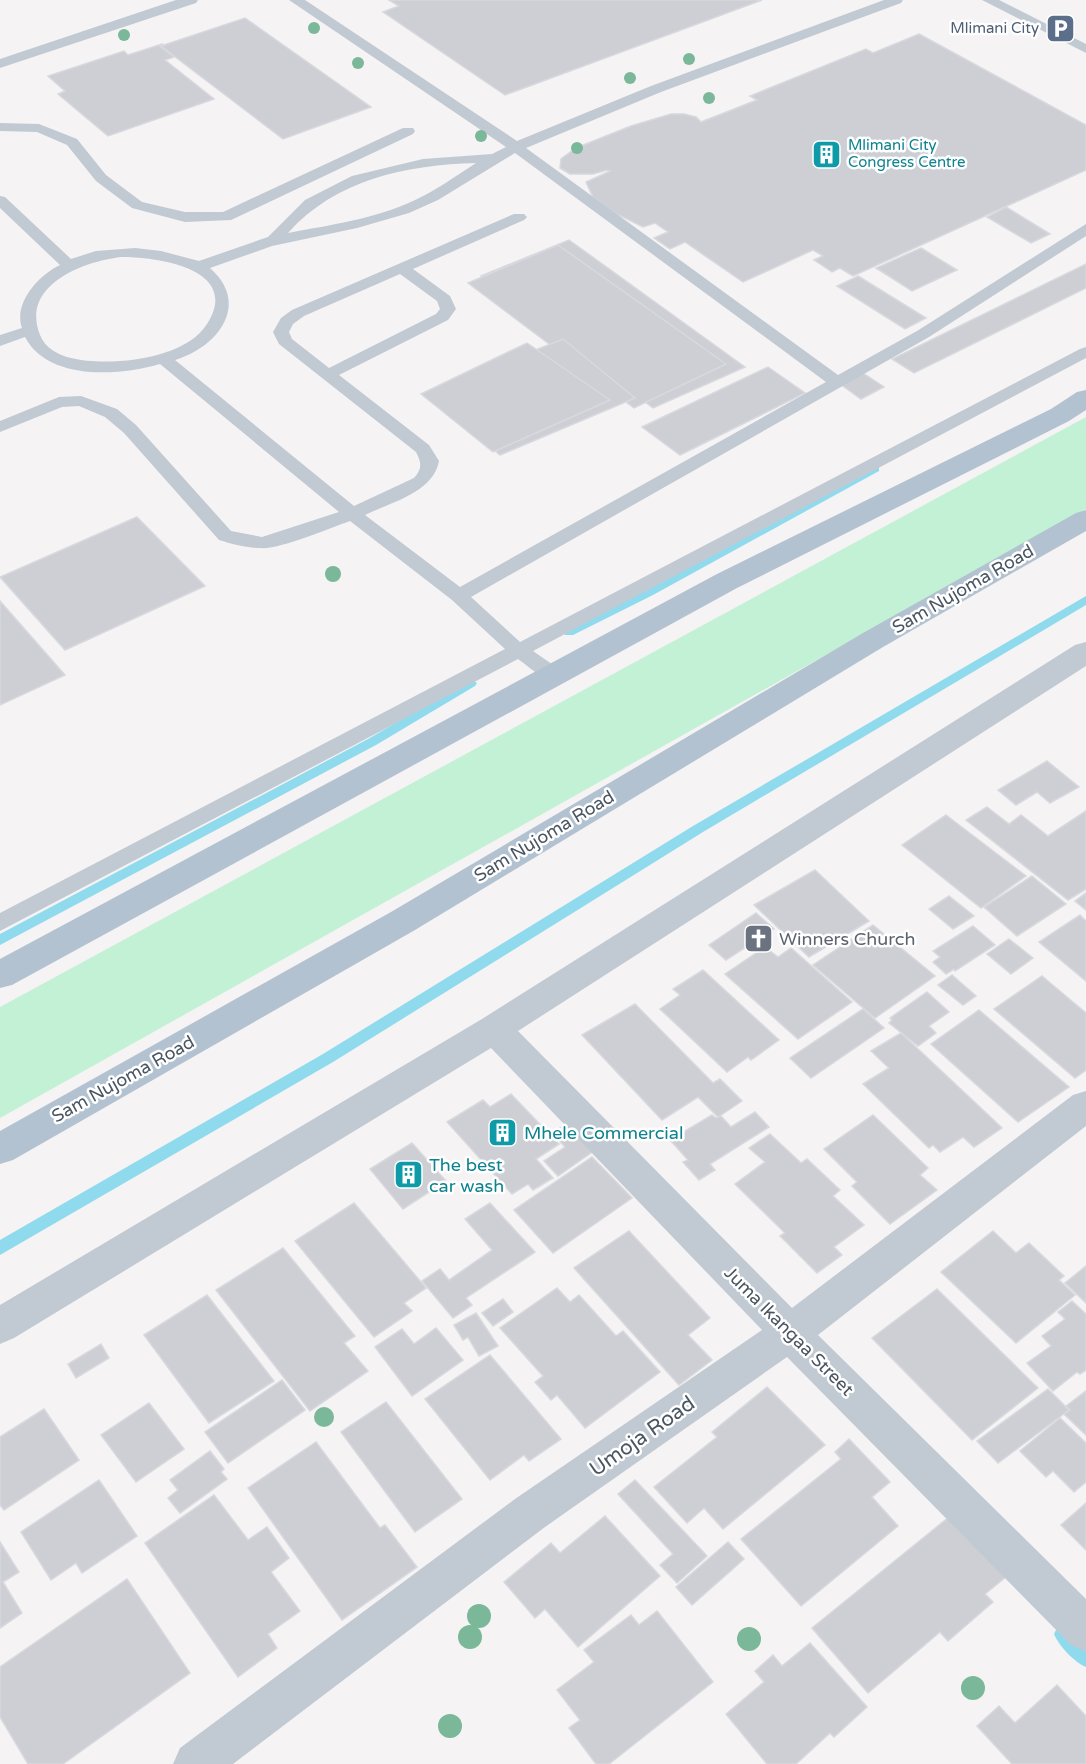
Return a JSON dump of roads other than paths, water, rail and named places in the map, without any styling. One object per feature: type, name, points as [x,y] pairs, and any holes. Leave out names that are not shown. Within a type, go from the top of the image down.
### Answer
[{"type":"main road","points":[[0,975],[552,674],[727,581],[1060,415],[1086,397]]},
{"type":"main road","name":"Sam Nujoma Road","points":[[0,1149],[403,921],[863,646],[1086,519]]},
{"type":"street","points":[[0,1326],[494,1029],[1086,652]]},
{"type":"street","name":"Juma Ikangaa Street","points":[[494,1029],[790,1334],[1086,1630]]},
{"type":"street","name":"Umoja Road","points":[[196,1764],[530,1513],[790,1334],[1086,1106]]},
{"type":"lane","points":[[0,64],[191,0]]},
{"type":"lane","points":[[297,0],[314,4],[515,147],[838,383]]},
{"type":"lane","points":[[199,266],[273,241],[356,224],[404,210],[441,193],[491,158],[515,147],[627,101],[896,0]]},
{"type":"lane","points":[[989,0],[1086,50]]},
{"type":"lane","points":[[0,127],[39,128],[72,142],[101,178],[137,205],[185,217],[226,217],[408,131]]},
{"type":"lane","points":[[273,241],[295,215],[316,199],[347,183],[431,160],[491,158]]},
{"type":"lane","points":[[0,200],[68,264]]},
{"type":"lane","points":[[0,427],[58,402],[81,401],[111,413],[130,429],[225,536],[262,543],[296,534],[352,514],[420,482],[428,473],[430,461],[423,449],[285,341],[281,332],[287,321],[298,313],[519,217]]},
{"type":"lane","points":[[459,596],[924,334],[1086,229]]},
{"type":"lane","points":[[125,252],[154,253],[181,259],[199,266],[217,283],[223,299],[221,316],[209,332],[190,347],[164,359],[135,366],[105,368],[76,365],[51,357],[32,346],[22,333],[18,318],[21,303],[31,288],[47,275],[68,264],[95,256],[125,252]]},
{"type":"lane","points":[[329,374],[442,317],[447,309],[444,299],[402,268]]},
{"type":"lane","points":[[0,341],[22,333]]},
{"type":"lane","points":[[0,923],[1086,352]]},
{"type":"lane","points":[[164,359],[352,514],[459,596],[502,638],[552,674]]},
{"type":"waterway","points":[[569,632],[649,592],[875,469]]},
{"type":"waterway","points":[[0,1248],[328,1058],[698,829],[1086,600]]},
{"type":"waterway","points":[[0,940],[372,742],[471,683]]},
{"type":"waterway","points":[[1063,1634],[1086,1658]]},
{"type":"place","name":"Mlimani City","points":[[1060,28]]},
{"type":"place","name":"Mlimani City Congress Centre","points":[[827,154]]},
{"type":"place","name":"Winners Church","points":[[758,939]]},
{"type":"place","name":"Mhele Commercial","points":[[503,1133]]},
{"type":"place","name":"The best car wash","points":[[408,1175]]}]
